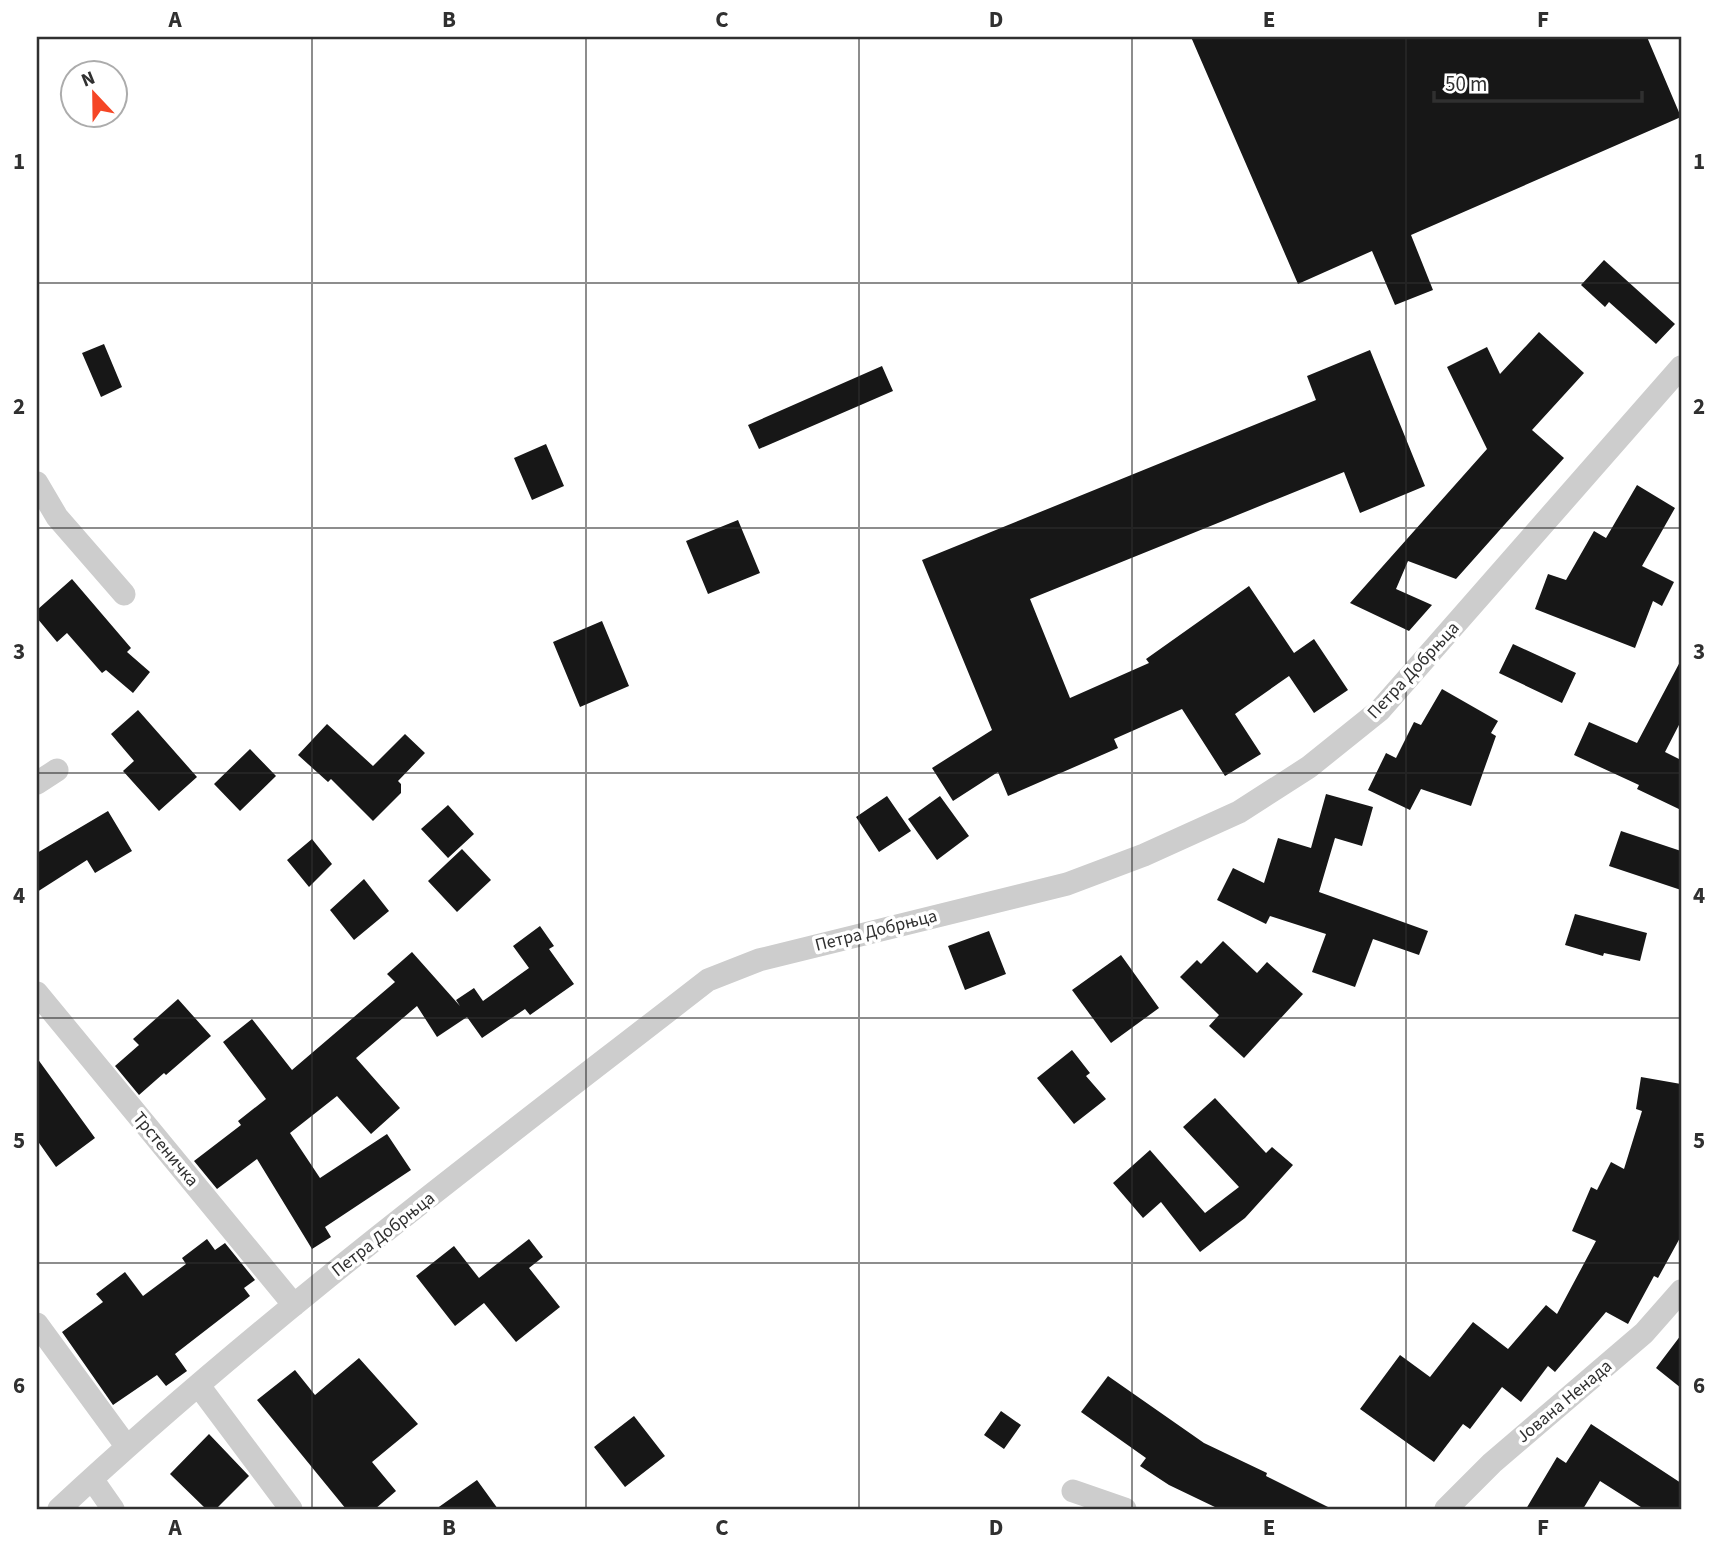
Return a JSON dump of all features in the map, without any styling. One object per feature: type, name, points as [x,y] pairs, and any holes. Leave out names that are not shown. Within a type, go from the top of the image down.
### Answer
[{"type":"street","name":"Петра Добрњца","points":[[59,1509],[127,1447],[294,1305],[708,980],[759,960],[1067,884],[1144,855],[1239,812],[1308,767],[1380,710],[1681,367]]},
{"type":"street","points":[[37,483],[57,517],[124,594]]},
{"type":"street","points":[[37,783],[57,770]]},
{"type":"street","name":"Трстеничка","points":[[37,993],[294,1305]]},
{"type":"street","name":"Јована Ненада","points":[[1446,1509],[1492,1463],[1644,1333],[1681,1291]]},
{"type":"street","points":[[37,1324],[127,1447]]},
{"type":"street","points":[[199,1386],[291,1509]]},
{"type":"street","points":[[92,1479],[113,1509]]},
{"type":"street","points":[[1073,1491],[1125,1509]]},
{"type":"building","points":[[1191,37],[1647,37],[1681,117],[1411,235],[1433,290],[1395,305],[1372,251],[1298,284]]},
{"type":"building","points":[[1604,260],[1675,324],[1656,344],[1609,302],[1605,307],[1581,285]]},
{"type":"building","points":[[1539,332],[1584,373],[1532,430],[1564,458],[1456,579],[1408,561],[1396,589],[1432,605],[1409,631],[1350,603],[1487,449],[1447,367],[1487,347],[1500,374]]},
{"type":"building","points":[[104,344],[122,387],[101,397],[82,353]]},
{"type":"building","points":[[1370,350],[1425,486],[1360,513],[1344,472],[1030,599],[1070,698],[1149,663],[1146,659],[1249,586],[1294,653],[1314,639],[1348,690],[1314,713],[1289,676],[1235,714],[1261,754],[1225,776],[1182,709],[1114,739],[1118,748],[1008,796],[998,772],[953,801],[932,768],[992,730],[922,560],[1316,400],[1307,376]]},
{"type":"building","points":[[882,366],[893,391],[759,449],[748,425]]},
{"type":"building","points":[[546,444],[564,486],[532,500],[514,458]]},
{"type":"building","points":[[1637,485],[1675,508],[1642,566],[1674,582],[1662,606],[1653,601],[1635,648],[1535,609],[1548,574],[1566,580],[1594,531],[1606,538]]},
{"type":"building","points":[[738,520],[760,573],[708,594],[686,541]]},
{"type":"building","points":[[72,579],[131,648],[127,652],[150,672],[133,693],[106,670],[102,673],[67,633],[57,642],[37,618],[37,610]]},
{"type":"building","points":[[602,621],[629,686],[580,707],[553,642]]},
{"type":"building","points":[[1513,644],[1576,673],[1562,703],[1499,673]]},
{"type":"building","points":[[1681,660],[1681,721],[1665,752],[1681,760],[1681,810],[1637,789],[1639,785],[1574,755],[1589,722],[1637,743]]},
{"type":"building","points":[[1442,689],[1498,721],[1491,733],[1496,736],[1471,806],[1421,789],[1410,810],[1368,790],[1386,753],[1396,758],[1414,722],[1421,725]]},
{"type":"building","points":[[138,710],[197,777],[159,811],[123,771],[134,761],[111,734]]},
{"type":"building","points":[[327,724],[373,766],[405,734],[425,753],[398,781],[401,784],[401,793],[373,821],[331,779],[328,782],[298,755]]},
{"type":"building","points":[[250,749],[276,776],[240,811],[214,784]]},
{"type":"building","points":[[1326,794],[1373,807],[1362,846],[1335,838],[1319,892],[1428,931],[1419,955],[1373,939],[1355,987],[1312,972],[1326,934],[1270,916],[1266,924],[1217,900],[1233,868],[1264,883],[1278,838],[1311,848]]},
{"type":"building","points":[[887,796],[911,831],[879,852],[856,817]]},
{"type":"building","points":[[940,796],[969,836],[937,860],[908,819]]},
{"type":"building","points":[[448,805],[474,834],[448,858],[421,829]]},
{"type":"building","points":[[108,811],[132,851],[95,873],[87,860],[37,892],[37,853]]},
{"type":"building","points":[[1621,831],[1681,851],[1681,890],[1609,866]]},
{"type":"building","points":[[312,839],[332,864],[309,887],[287,860]]},
{"type":"building","points":[[462,849],[491,880],[457,912],[428,881]]},
{"type":"building","points":[[364,879],[389,911],[354,940],[330,910]]},
{"type":"building","points":[[1575,914],[1647,933],[1640,961],[1604,953],[1603,956],[1565,945]]},
{"type":"building","points":[[540,926],[554,946],[549,949],[574,984],[530,1015],[525,1009],[482,1038],[467,1017],[437,1037],[417,1006],[356,1058],[400,1108],[371,1134],[337,1096],[290,1133],[320,1178],[387,1134],[411,1170],[325,1227],[331,1237],[312,1249],[257,1159],[217,1189],[194,1161],[241,1125],[238,1121],[266,1099],[223,1042],[252,1019],[292,1070],[395,982],[387,974],[412,952],[460,1006],[456,1000],[474,988],[483,1001],[529,968],[513,946]]},
{"type":"building","points":[[989,931],[1006,974],[965,990],[948,946]]},
{"type":"building","points":[[1223,941],[1257,973],[1267,962],[1303,994],[1244,1058],[1209,1026],[1219,1015],[1180,977],[1197,960],[1201,964]]},
{"type":"building","points":[[1121,955],[1159,1008],[1111,1043],[1072,990]]},
{"type":"building","points":[[178,999],[211,1036],[139,1095],[115,1066],[139,1045],[133,1039]]},
{"type":"building","points":[[1072,1050],[1090,1073],[1086,1076],[1106,1099],[1074,1124],[1037,1078]]},
{"type":"building","points":[[37,1058],[95,1138],[56,1167],[37,1140]]},
{"type":"building","points":[[1641,1077],[1681,1084],[1681,1236],[1658,1278],[1654,1276],[1628,1324],[1606,1312],[1555,1372],[1548,1366],[1521,1402],[1502,1387],[1470,1429],[1463,1424],[1434,1462],[1360,1409],[1400,1355],[1430,1377],[1473,1322],[1508,1349],[1546,1305],[1557,1314],[1596,1241],[1572,1231],[1591,1187],[1597,1190],[1611,1162],[1624,1169],[1642,1111],[1636,1109]]},
{"type":"building","points":[[1215,1098],[1266,1153],[1272,1147],[1293,1165],[1245,1218],[1200,1252],[1161,1202],[1143,1218],[1113,1183],[1150,1150],[1205,1213],[1239,1187],[1183,1127]]},
{"type":"building","points":[[207,1239],[215,1250],[225,1243],[255,1280],[244,1288],[250,1296],[175,1354],[187,1371],[166,1386],[157,1375],[113,1405],[62,1332],[103,1302],[96,1294],[125,1272],[143,1296],[186,1264],[182,1258]]},
{"type":"building","points":[[529,1239],[543,1257],[529,1268],[560,1307],[516,1342],[484,1303],[455,1326],[416,1276],[454,1246],[479,1278]]},
{"type":"building","points":[[1681,1335],[1681,1388],[1656,1368]]},
{"type":"building","points":[[359,1358],[418,1424],[372,1462],[396,1491],[375,1509],[346,1509],[257,1400],[295,1370],[315,1395]]},
{"type":"building","points":[[1108,1376],[1204,1443],[1267,1473],[1266,1476],[1332,1509],[1219,1509],[1169,1485],[1140,1466],[1146,1458],[1081,1412]]},
{"type":"building","points":[[1001,1411],[1021,1425],[1004,1449],[984,1435]]},
{"type":"building","points":[[634,1416],[665,1456],[625,1487],[594,1447]]},
{"type":"building","points":[[1591,1424],[1681,1483],[1681,1509],[1644,1509],[1600,1481],[1583,1509],[1526,1509],[1557,1457],[1566,1463]]},
{"type":"building","points":[[209,1434],[249,1476],[216,1509],[206,1509],[170,1474]]},
{"type":"building","points":[[477,1480],[498,1509],[436,1509]]}]
